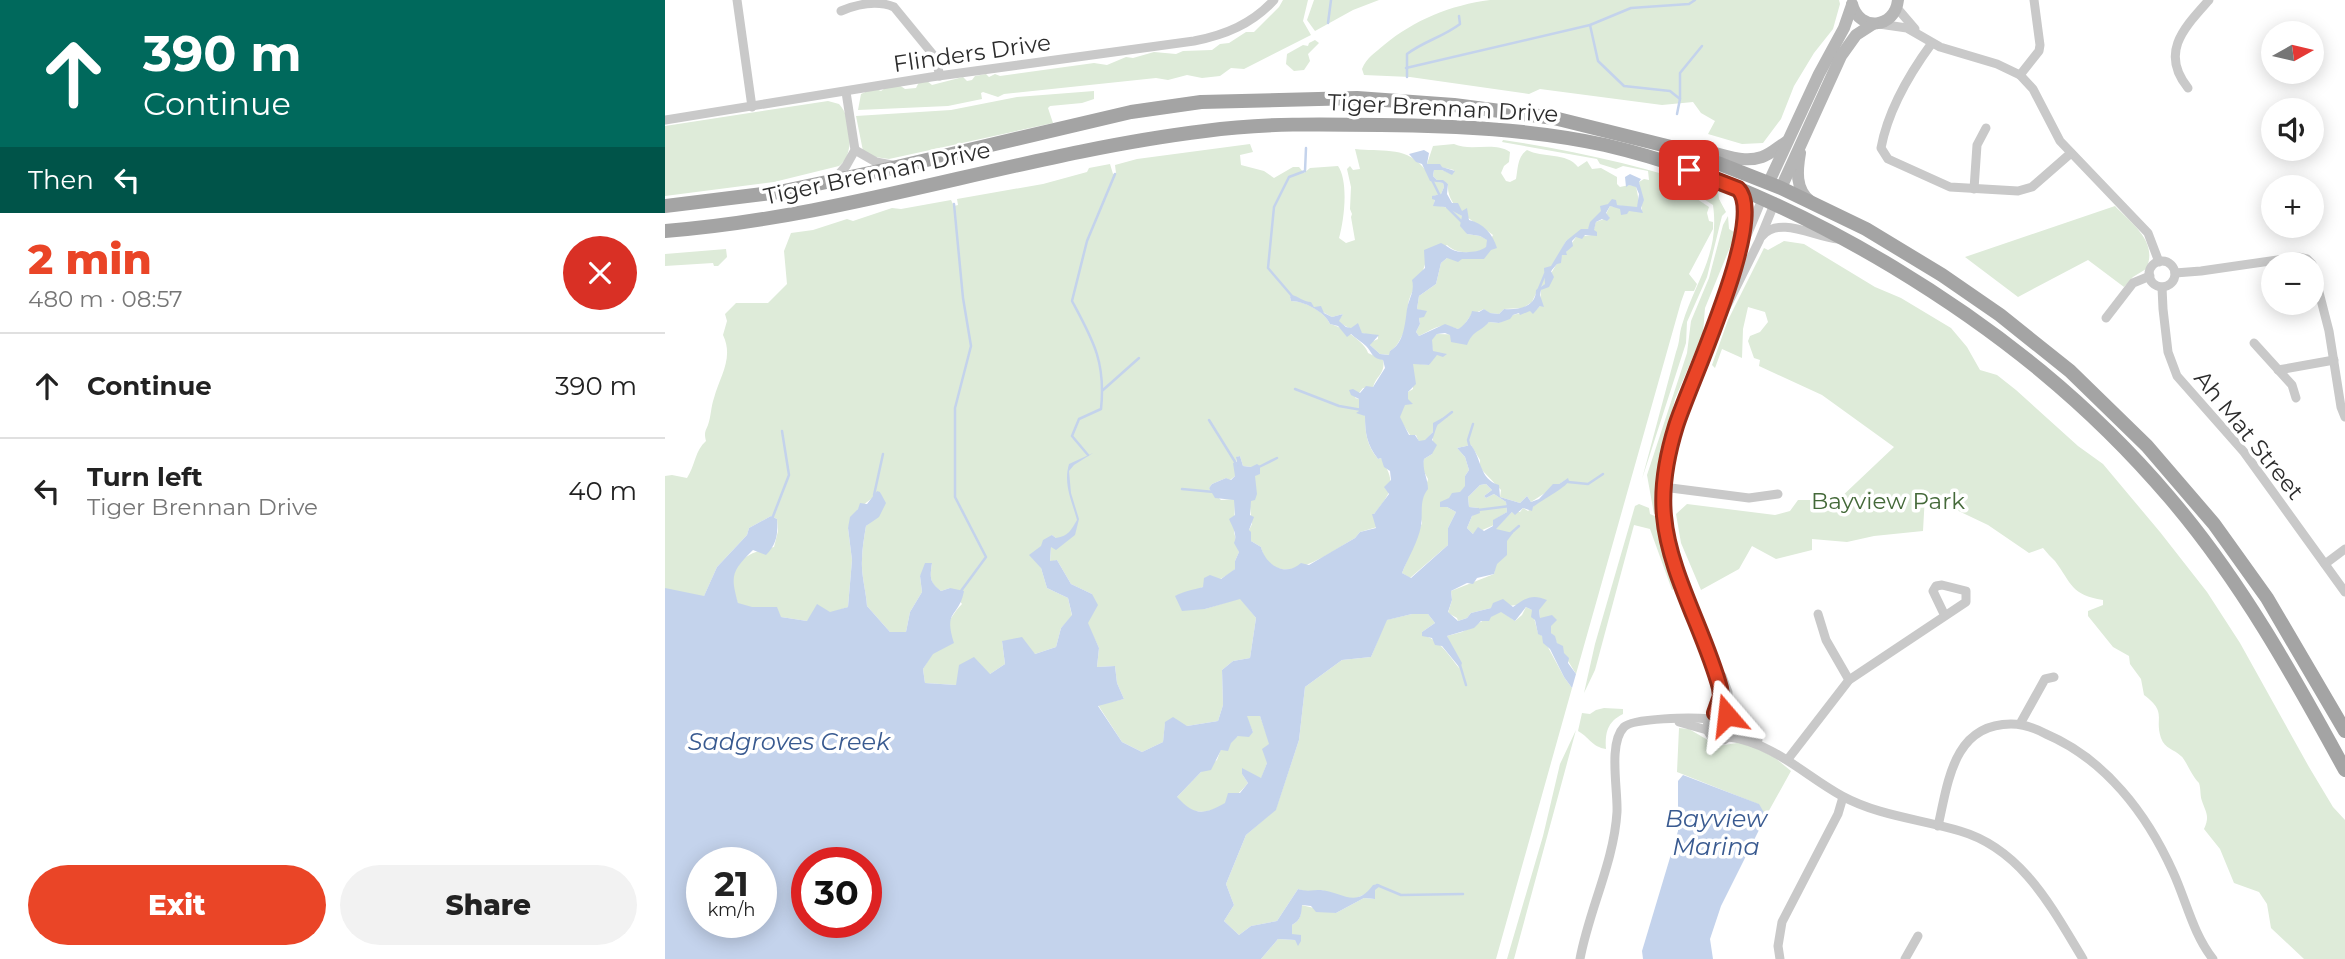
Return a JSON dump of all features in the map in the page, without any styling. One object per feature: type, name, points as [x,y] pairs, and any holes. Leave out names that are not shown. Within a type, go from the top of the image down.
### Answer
[{"type":"main road","points":[[1852,2],[1859,18],[1875,24]]},
{"type":"main road","points":[[1769,200],[1819,74],[1844,28],[1852,2]]},
{"type":"main road","points":[[1687,151],[1705,150],[1733,158],[1755,159],[1770,154],[1795,139],[1846,47],[1856,35],[1891,17],[1897,4]]},
{"type":"main road","name":"Tiger Brennan Drive","points":[[665,206],[779,192],[899,167],[1131,112],[1201,102],[1319,98],[1426,103],[1554,118],[1687,151],[1775,185],[1866,229],[1978,300],[2048,353],[2108,407],[2190,494],[2241,560],[2291,638],[2345,731]]},
{"type":"main road","name":"Tiger Brennan Drive","points":[[665,232],[705,229],[792,214],[1135,140],[1267,124],[1424,125],[1557,136],[1645,156],[1769,200],[1848,240],[1928,288],[2010,344],[2094,416],[2136,460],[2201,537],[2246,600],[2294,678],[2345,770]]},
{"type":"main road","points":[[1795,139],[1799,186],[1802,194],[1811,201]]},
{"type":"street","points":[[737,0],[752,107]]},
{"type":"street","name":"Flinders Drive","points":[[665,120],[940,76],[1207,39],[1250,22],[1274,0]]},
{"type":"street","points":[[2020,75],[2039,51],[2034,0]]},
{"type":"street","points":[[2188,88],[2177,67],[2175,56],[2178,40],[2181,31],[2209,0]]},
{"type":"street","points":[[841,11],[872,3],[885,3],[894,8],[935,57],[940,76]]},
{"type":"street","points":[[1897,4],[1928,40]]},
{"type":"street","points":[[1875,24],[1903,27],[1951,51],[1997,64],[2020,75],[2033,89],[2060,141],[2146,230],[2159,261]]},
{"type":"street","points":[[1928,40],[1908,78],[1882,142],[1881,152],[1888,159],[1943,185],[2018,191],[2027,190],[2071,153]]},
{"type":"street","points":[[833,181],[855,150],[846,92]]},
{"type":"street","points":[[1974,189],[1977,145],[1986,128]]},
{"type":"street","points":[[855,150],[877,162],[899,167]]},
{"type":"street","points":[[1728,184],[1741,192],[1744,198],[1744,224],[1739,251],[1708,344],[1675,428],[1663,486],[1664,515],[1670,549],[1711,660],[1721,696],[1710,721],[1709,735],[1719,740],[1729,737],[1755,742],[1788,759],[1843,796],[1879,812],[1961,831],[1986,842],[2015,862],[2045,895],[2081,956],[2069,959]]},
{"type":"street","points":[[1759,241],[1769,200]]},
{"type":"street","points":[[1739,251],[1769,200]]},
{"type":"street","points":[[1708,344],[1766,232],[1779,228],[1800,230],[1831,239],[1848,240]]},
{"type":"street","points":[[2159,261],[2170,263],[2175,273],[2171,284],[2162,287],[2155,285],[2150,276],[2152,267],[2159,261]]},
{"type":"street","points":[[2175,273],[2261,262]]},
{"type":"street","points":[[2106,318],[2133,284],[2150,276]]},
{"type":"street","name":"Ah Mat Street","points":[[2162,287],[2168,352],[2175,372],[2244,452],[2345,592]]},
{"type":"street","points":[[2324,311],[2345,417]]},
{"type":"street","points":[[2254,343],[2292,385],[2296,398]]},
{"type":"street","points":[[2279,370],[2334,360]]},
{"type":"street","points":[[1663,486],[1749,498],[1778,494]]},
{"type":"street","points":[[2325,564],[2345,549]]},
{"type":"street","points":[[1818,614],[1826,640],[1849,680]]},
{"type":"street","points":[[1788,759],[1849,680],[1945,616]]},
{"type":"street","points":[[1711,660],[1719,670],[1728,692],[1727,715],[1734,725],[1755,737],[1767,749]]},
{"type":"street","points":[[2020,724],[2045,679],[2054,677]]},
{"type":"street","points":[[1580,959],[1615,827],[1615,745],[1618,735],[1631,723],[1695,718],[1710,721],[1727,715]]},
{"type":"street","points":[[1938,826],[1951,768],[1959,750],[1971,738],[1983,730],[2001,724],[2020,724],[2059,739],[2087,755],[2121,790],[2160,847],[2173,871],[2199,936],[2213,959]]},
{"type":"street","points":[[1729,737],[1734,725]]},
{"type":"street","points":[[1780,959],[1783,922],[1838,814],[1843,796]]},
{"type":"street","points":[[1905,959],[1918,936]]},
{"type":"green space","points":[[1283,0],[1308,0],[1303,21],[1311,35],[1244,69],[1231,68],[1220,76],[1202,78],[1187,75],[1168,80],[1156,78],[1004,94],[998,97],[983,92],[982,99],[948,106],[858,110],[861,94],[874,88],[881,91],[890,85],[905,89],[916,88],[919,82],[927,81],[932,85],[963,77],[967,81],[972,80],[975,76],[986,74],[989,77],[995,74],[1000,76],[1094,63],[1107,65],[1126,57],[1133,58],[1154,52],[1176,54],[1183,51],[1212,50],[1246,32],[1254,32]]},
{"type":"green space","points":[[1314,0],[1379,0],[1353,10],[1315,31],[1307,20]]},
{"type":"green space","points":[[1490,0],[1839,0],[1840,4],[1833,29],[1814,53],[1794,86],[1781,119],[1763,143],[1742,144],[1708,134],[1715,121],[1701,113],[1693,102],[1662,105],[1540,89],[1529,94],[1410,77],[1364,75],[1362,69],[1369,58],[1408,28],[1447,10]]},
{"type":"green space","points":[[1315,40],[1319,43],[1308,54],[1310,61],[1304,70],[1294,71],[1286,64],[1287,54],[1303,45],[1308,46]]},
{"type":"green space","points":[[1094,91],[1094,99],[1050,106],[1048,108],[1053,123],[889,159],[875,157],[863,151],[856,116],[951,110],[1017,97]]},
{"type":"green space","points":[[828,101],[839,104],[849,127],[848,154],[839,166],[774,182],[665,196],[665,126]]},
{"type":"green space","points":[[1503,140],[1612,161],[1691,182],[1718,191],[1726,212],[1722,216],[1707,277],[1687,322],[1686,343],[1642,479],[1682,325],[1705,267],[1713,239],[1714,223],[1713,205],[1699,196],[1697,199],[1709,207],[1707,213],[1709,221],[1713,222],[1713,229],[1689,274],[1697,284],[1694,291],[1685,291],[1681,302],[1576,674],[1551,633],[1547,618],[1540,618],[1539,610],[1517,605],[1491,608],[1471,613],[1467,618],[1458,621],[1448,613],[1452,600],[1451,591],[1494,574],[1496,564],[1506,555],[1507,541],[1495,529],[1512,512],[1520,512],[1523,508],[1528,511],[1567,479],[1531,502],[1527,496],[1520,503],[1500,497],[1501,490],[1480,468],[1480,460],[1471,445],[1457,448],[1465,457],[1469,470],[1465,476],[1466,486],[1447,507],[1456,512],[1448,528],[1448,545],[1410,578],[1402,573],[1422,523],[1419,511],[1428,479],[1422,468],[1424,459],[1432,454],[1433,432],[1425,441],[1419,442],[1416,435],[1410,435],[1399,418],[1408,392],[1413,389],[1413,363],[1429,365],[1433,352],[1431,340],[1437,334],[1471,335],[1489,322],[1499,323],[1513,315],[1537,309],[1540,306],[1541,290],[1576,237],[1592,235],[1596,222],[1609,217],[1606,214],[1610,206],[1642,212],[1639,182],[1649,180],[1648,171],[1623,166],[1616,169],[1600,164],[1597,159],[1502,142]]},
{"type":"green space","points":[[1250,144],[1253,152],[1240,155],[1241,165],[1264,171],[1274,178],[1293,167],[1299,167],[1304,173],[1310,168],[1338,166],[1344,191],[1344,212],[1339,238],[1346,243],[1355,240],[1347,169],[1350,166],[1353,170],[1360,169],[1355,149],[1391,151],[1415,160],[1437,182],[1443,183],[1441,194],[1433,196],[1434,205],[1462,216],[1467,234],[1488,240],[1486,248],[1482,250],[1460,252],[1447,245],[1426,259],[1409,300],[1405,330],[1390,355],[1380,354],[1370,345],[1378,339],[1378,335],[1351,329],[1338,321],[1343,314],[1332,317],[1291,295],[1291,301],[1314,308],[1324,315],[1330,324],[1358,340],[1368,353],[1383,360],[1382,371],[1373,387],[1363,388],[1355,398],[1359,399],[1359,411],[1365,416],[1369,444],[1386,467],[1391,481],[1390,488],[1374,514],[1377,527],[1360,532],[1355,538],[1304,566],[1290,569],[1278,568],[1268,561],[1261,547],[1251,541],[1251,467],[1243,466],[1240,456],[1237,457],[1235,476],[1230,480],[1226,478],[1212,484],[1209,488],[1221,500],[1235,499],[1234,532],[1239,552],[1235,569],[1212,583],[1176,596],[1205,609],[1240,598],[1256,618],[1250,658],[1233,661],[1222,670],[1223,705],[1218,721],[1187,726],[1165,723],[1163,742],[1142,752],[1122,742],[1098,705],[1124,699],[1117,683],[1115,666],[1097,667],[1099,648],[1087,623],[1092,594],[1071,584],[1057,560],[1050,562],[1051,546],[1056,538],[1052,535],[1041,568],[1047,588],[1068,598],[1072,616],[1061,628],[1056,647],[1035,654],[1002,641],[1005,664],[990,674],[956,685],[925,683],[923,669],[962,604],[950,588],[941,591],[934,585],[931,576],[932,563],[920,576],[922,592],[910,612],[906,632],[890,632],[867,606],[862,571],[863,548],[866,526],[877,516],[881,507],[880,492],[858,509],[848,528],[852,560],[848,607],[807,621],[781,617],[738,604],[732,584],[733,573],[736,566],[747,556],[774,547],[778,531],[777,519],[771,516],[749,528],[747,535],[717,567],[701,603],[665,608],[665,476],[687,478],[706,441],[705,433],[713,401],[727,359],[723,335],[727,321],[725,314],[736,303],[768,303],[787,284],[784,251],[791,233],[813,230],[847,219],[853,221],[892,208],[901,209],[951,200],[954,206],[958,205],[957,199],[1043,184],[1087,172],[1089,168],[1110,164],[1113,174],[1116,173],[1115,165],[1137,159]]},
{"type":"green space","points":[[1454,144],[1497,147],[1510,152],[1509,162],[1501,173],[1506,181],[1510,182],[1516,179],[1520,160],[1527,150],[1568,159],[1578,167],[1587,161],[1592,169],[1601,168],[1617,177],[1620,187],[1636,186],[1639,202],[1637,208],[1608,204],[1588,229],[1566,241],[1545,284],[1538,289],[1532,302],[1523,308],[1504,309],[1499,314],[1489,313],[1484,309],[1471,315],[1462,328],[1442,326],[1419,336],[1416,332],[1420,324],[1419,318],[1426,312],[1417,309],[1419,296],[1436,284],[1441,263],[1447,258],[1481,258],[1493,235],[1457,207],[1452,201],[1448,184],[1433,176],[1434,170],[1452,174],[1454,170],[1427,164],[1433,146]]},
{"type":"green space","points":[[2115,206],[2135,226],[2149,250],[2146,269],[2124,287],[2088,260],[2018,297],[1965,257]]},
{"type":"green space","points":[[1728,216],[1729,229],[1734,232],[1733,240],[1705,308],[1703,333],[1675,399],[1657,475],[1657,514],[1654,514],[1647,475],[1687,353],[1691,321],[1709,278],[1723,225]]},
{"type":"green space","name":"Bayview Park","points":[[1784,241],[1804,244],[1875,287],[1901,298],[1951,328],[1967,347],[1980,370],[1997,375],[2078,446],[2103,464],[2207,592],[2240,643],[2333,807],[2345,820],[2345,959],[2304,959],[2271,928],[2267,904],[2259,892],[2234,883],[2220,849],[2204,829],[2207,815],[2199,783],[2183,758],[2163,742],[2159,731],[2158,711],[2144,695],[2141,679],[2130,664],[2129,656],[2113,647],[2088,616],[2088,611],[2103,605],[2103,600],[2078,592],[2043,548],[2029,553],[1988,525],[1925,495],[1923,531],[1847,542],[1812,539],[1812,550],[1776,559],[1752,546],[1739,569],[1701,590],[1681,543],[1676,514],[1687,504],[1775,515],[1790,511],[1798,500],[1838,500],[1894,447],[1822,395],[1759,366],[1760,360],[1754,358],[1748,341],[1750,336],[1760,332],[1768,322],[1765,312],[1748,307],[1743,329],[1742,358],[1722,349],[1715,368],[1712,365],[1728,320],[1764,248],[1768,250]]},
{"type":"green space","points":[[726,249],[727,257],[718,266],[713,263],[665,266],[665,254]]},
{"type":"green space","points":[[1486,484],[1492,490],[1484,496],[1486,498],[1494,494],[1506,502],[1507,512],[1494,520],[1494,525],[1473,534],[1467,528],[1479,508],[1469,507],[1468,497],[1480,485]]},
{"type":"green space","points":[[1639,504],[1649,508],[1650,514],[1657,517],[1666,562],[1677,587],[1672,590],[1650,529],[1634,525],[1595,670],[1584,693],[1595,644],[1635,506]]},
{"type":"green space","points":[[1526,607],[1532,610],[1538,633],[1572,688],[1496,959],[1261,959],[1278,939],[1295,940],[1298,945],[1292,934],[1292,925],[1300,917],[1301,905],[1336,913],[1364,898],[1374,899],[1375,890],[1356,898],[1346,898],[1321,890],[1307,892],[1298,889],[1277,921],[1251,926],[1239,935],[1224,921],[1234,905],[1226,884],[1246,835],[1276,809],[1299,740],[1305,687],[1342,660],[1371,657],[1386,620],[1412,614],[1428,614],[1435,623],[1422,632],[1422,635],[1447,652],[1459,668],[1447,636],[1462,632],[1501,611],[1515,621]]},
{"type":"green space","points":[[1604,708],[1623,709],[1623,714],[1608,728],[1606,749],[1597,746],[1578,731],[1582,713],[1590,714]]},
{"type":"green space","points":[[1246,716],[1260,716],[1270,744],[1261,779],[1242,774],[1248,783],[1224,804],[1210,811],[1190,809],[1176,798],[1217,760],[1221,749],[1238,736],[1253,732]]},
{"type":"green space","points":[[1679,728],[1689,729],[1718,746],[1743,742],[1774,757],[1791,771],[1766,816],[1758,804],[1677,772]]},
{"type":"green space","points":[[1576,730],[1514,959],[1507,959],[1543,836],[1560,764]]},
{"type":"water","points":[[1424,150],[1429,153],[1427,164],[1440,164],[1455,171],[1452,175],[1442,170],[1434,170],[1433,176],[1448,184],[1447,194],[1452,203],[1458,203],[1462,211],[1467,208],[1469,220],[1487,230],[1497,248],[1491,250],[1484,259],[1462,259],[1458,262],[1447,258],[1441,263],[1436,284],[1419,296],[1417,309],[1427,311],[1424,317],[1419,318],[1420,324],[1416,332],[1419,336],[1445,324],[1458,329],[1467,322],[1472,311],[1479,312],[1484,309],[1499,314],[1504,309],[1521,308],[1530,304],[1536,290],[1545,284],[1544,268],[1551,266],[1566,241],[1581,229],[1588,229],[1590,222],[1601,211],[1600,206],[1608,204],[1612,199],[1616,200],[1617,205],[1637,207],[1639,194],[1636,187],[1626,187],[1625,177],[1630,174],[1641,179],[1639,182],[1644,200],[1641,208],[1643,213],[1629,211],[1621,215],[1620,209],[1610,206],[1606,213],[1610,218],[1596,222],[1594,230],[1597,236],[1585,235],[1582,239],[1576,237],[1572,241],[1573,246],[1566,252],[1567,255],[1562,255],[1561,263],[1551,271],[1554,277],[1549,287],[1541,290],[1544,307],[1540,306],[1533,314],[1530,311],[1520,315],[1519,313],[1499,323],[1489,322],[1474,334],[1467,345],[1451,342],[1450,335],[1445,333],[1437,334],[1432,340],[1433,351],[1447,354],[1443,357],[1437,355],[1429,365],[1413,364],[1416,384],[1408,392],[1408,399],[1413,404],[1405,405],[1400,417],[1409,435],[1415,435],[1419,441],[1425,440],[1433,432],[1433,423],[1448,417],[1439,423],[1432,440],[1437,445],[1432,454],[1424,459],[1428,489],[1422,502],[1421,526],[1402,573],[1411,578],[1448,545],[1448,528],[1456,512],[1440,507],[1440,502],[1449,498],[1452,493],[1460,492],[1465,486],[1465,476],[1469,470],[1465,457],[1457,448],[1471,445],[1484,473],[1499,485],[1500,497],[1520,503],[1527,496],[1531,502],[1539,499],[1553,484],[1559,484],[1568,478],[1567,484],[1533,507],[1532,511],[1523,508],[1515,515],[1512,512],[1496,529],[1513,533],[1507,541],[1507,555],[1497,564],[1494,574],[1477,578],[1473,584],[1467,583],[1451,591],[1452,600],[1448,612],[1458,621],[1467,618],[1471,613],[1491,608],[1493,603],[1503,599],[1513,607],[1532,597],[1547,600],[1539,610],[1540,618],[1552,615],[1557,620],[1551,626],[1551,633],[1557,643],[1563,646],[1564,653],[1569,658],[1568,663],[1576,674],[1572,688],[1550,649],[1543,643],[1542,636],[1538,634],[1535,620],[1531,617],[1532,610],[1526,607],[1515,621],[1501,612],[1489,621],[1481,621],[1474,628],[1447,636],[1462,663],[1460,668],[1442,646],[1435,645],[1432,638],[1422,636],[1422,632],[1435,623],[1428,614],[1412,614],[1387,620],[1371,657],[1342,660],[1305,687],[1299,740],[1276,810],[1246,835],[1226,884],[1234,905],[1224,921],[1239,935],[1251,926],[1277,921],[1298,889],[1329,891],[1355,898],[1367,892],[1373,885],[1379,884],[1375,890],[1375,899],[1364,898],[1336,913],[1316,912],[1311,906],[1302,905],[1300,917],[1292,925],[1292,934],[1301,935],[1298,946],[1295,940],[1278,939],[1261,959],[665,959],[665,588],[704,596],[717,567],[747,535],[749,528],[771,516],[777,519],[776,538],[772,547],[766,555],[753,550],[735,574],[734,586],[738,603],[752,607],[777,607],[781,617],[807,621],[817,604],[830,612],[848,607],[852,560],[848,528],[850,517],[860,503],[867,504],[877,491],[880,492],[886,503],[879,517],[866,526],[863,548],[862,566],[867,606],[890,632],[906,632],[910,612],[922,592],[920,576],[925,563],[932,563],[931,579],[941,591],[950,588],[964,591],[950,624],[954,643],[933,654],[923,669],[925,683],[956,685],[959,665],[974,657],[990,674],[1005,664],[1002,641],[1022,637],[1035,654],[1056,647],[1061,628],[1072,615],[1068,598],[1047,588],[1041,568],[1029,555],[1041,546],[1043,540],[1052,535],[1056,538],[1064,536],[1073,527],[1077,520],[1068,485],[1067,471],[1069,464],[1093,453],[1069,471],[1071,493],[1079,519],[1075,535],[1056,550],[1051,547],[1050,561],[1057,560],[1071,584],[1092,594],[1098,605],[1088,623],[1099,648],[1097,667],[1115,666],[1117,683],[1124,699],[1098,706],[1122,742],[1142,752],[1163,742],[1165,722],[1173,717],[1187,726],[1218,721],[1223,705],[1222,670],[1233,661],[1250,658],[1256,618],[1240,599],[1205,609],[1182,611],[1175,596],[1203,587],[1204,578],[1210,575],[1221,579],[1235,569],[1239,552],[1234,543],[1235,534],[1229,519],[1235,515],[1234,500],[1215,498],[1209,488],[1212,484],[1226,478],[1231,480],[1235,476],[1233,463],[1237,462],[1236,457],[1240,456],[1243,466],[1260,466],[1260,474],[1255,476],[1257,494],[1255,500],[1251,501],[1250,515],[1254,517],[1249,530],[1251,541],[1261,547],[1272,564],[1283,569],[1301,563],[1309,565],[1355,538],[1360,532],[1376,528],[1372,514],[1389,494],[1384,487],[1391,480],[1390,471],[1371,449],[1365,416],[1356,413],[1359,411],[1359,399],[1351,395],[1349,390],[1360,393],[1366,386],[1373,387],[1385,368],[1383,360],[1374,357],[1366,346],[1351,334],[1347,337],[1338,326],[1330,324],[1319,311],[1291,301],[1291,295],[1311,302],[1314,307],[1321,306],[1324,313],[1332,317],[1343,314],[1339,321],[1346,327],[1351,328],[1358,323],[1362,333],[1379,335],[1370,345],[1380,354],[1389,355],[1403,333],[1412,280],[1425,268],[1424,250],[1441,243],[1455,251],[1464,252],[1474,252],[1486,247],[1487,240],[1467,234],[1460,226],[1462,216],[1445,207],[1433,206],[1435,200],[1432,196],[1441,194],[1443,183],[1430,181],[1422,164],[1409,154]],"holes":[[[1486,484],[1492,490],[1484,496],[1486,498],[1494,494],[1506,502],[1507,512],[1493,520],[1493,526],[1484,531],[1478,527],[1473,534],[1467,528],[1472,516],[1480,513],[1479,508],[1469,507],[1468,497],[1480,485]],[[1247,716],[1260,716],[1269,744],[1262,749],[1267,763],[1261,778],[1242,768],[1242,774],[1248,783],[1240,793],[1228,793],[1225,803],[1211,810],[1199,812],[1189,808],[1177,797],[1201,772],[1211,770],[1221,750],[1228,751],[1238,736],[1249,737],[1253,732]]]},
{"type":"water","name":"Bayview Marina","points":[[1683,775],[1759,804],[1766,816],[1721,906],[1710,939],[1713,959],[1643,959],[1642,951],[1678,831],[1678,781]]},
{"type":"waterway","points":[[1328,23],[1331,0]]},
{"type":"waterway","points":[[1406,68],[1590,25],[1631,8],[1689,4],[1695,0]]},
{"type":"waterway","points":[[1407,77],[1407,54],[1460,24],[1459,16]]},
{"type":"waterway","points":[[1590,25],[1598,61],[1624,86],[1670,91],[1680,99]]},
{"type":"waterway","points":[[1677,114],[1680,73],[1702,46]]},
{"type":"waterway","points":[[1292,296],[1268,268],[1274,207],[1289,177],[1305,171],[1306,148]]},
{"type":"waterway","points":[[1088,455],[1072,436],[1079,419],[1101,409],[1102,378],[1092,340],[1072,301],[1087,241],[1115,174]]},
{"type":"waterway","name":"Sadgroves Creek","points":[[1432,180],[1440,196]]},
{"type":"waterway","points":[[954,204],[963,298],[971,346],[955,408],[955,497],[986,557],[961,591]]},
{"type":"waterway","name":"Sadgroves Creek","points":[[1447,207],[1462,222]]},
{"type":"waterway","points":[[1538,291],[1545,274]]},
{"type":"waterway","points":[[1103,390],[1139,358]]},
{"type":"waterway","points":[[1295,389],[1339,406],[1362,410]]},
{"type":"waterway","points":[[1438,423],[1452,412]]},
{"type":"waterway","points":[[1209,420],[1237,465]]},
{"type":"waterway","points":[[1470,448],[1468,440],[1473,424]]},
{"type":"waterway","points":[[772,519],[789,475],[782,431]]},
{"type":"waterway","points":[[874,495],[883,454]]},
{"type":"waterway","points":[[1259,467],[1277,458]]},
{"type":"waterway","points":[[1568,482],[1588,484],[1603,474]]},
{"type":"waterway","points":[[1182,489],[1214,492]]},
{"type":"waterway","points":[[1478,510],[1510,506]]},
{"type":"waterway","points":[[1511,533],[1519,526]]},
{"type":"waterway","points":[[1460,665],[1466,685]]},
{"type":"waterway","points":[[1377,885],[1401,895],[1463,894]]},
{"type":"route","points":[[1689,170],[1738,189],[1745,204],[1739,251],[1708,344],[1675,428],[1663,486],[1664,515],[1670,549],[1720,688],[1721,696],[1715,713],[1727,715]]}]
